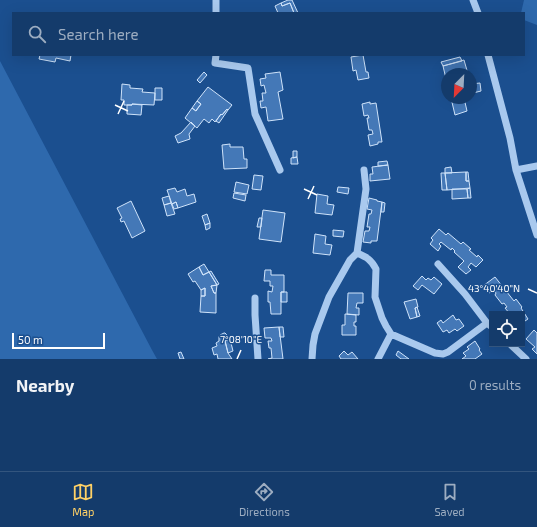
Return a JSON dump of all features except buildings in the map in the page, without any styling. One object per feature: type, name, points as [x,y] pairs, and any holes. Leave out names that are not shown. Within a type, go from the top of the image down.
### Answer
[{"type":"street","points":[[216,0],[216,12]]},
{"type":"street","points":[[473,0],[478,12]]},
{"type":"street","points":[[216,56],[215,63],[248,68],[255,114],[280,170]]},
{"type":"street","points":[[488,56],[510,138],[516,170],[537,235]]},
{"type":"street","points":[[516,170],[537,166]]},
{"type":"street","points":[[312,359],[315,334],[329,297],[350,260],[357,253],[366,189],[364,170]]},
{"type":"street","points":[[357,253],[371,260],[376,269],[375,297],[382,318],[391,334],[435,353],[443,354],[489,326]]},
{"type":"street","points":[[438,264],[489,324]]},
{"type":"street","points":[[255,298],[258,359]]},
{"type":"street","points":[[378,359],[391,334]]},
{"type":"street","points":[[513,347],[526,359]]},
{"type":"shaded area","points":[[524,0],[537,0],[537,25],[525,20],[525,12],[521,12]]},
{"type":"shaded area","points":[[0,61],[152,350],[157,359],[0,359]]}]
